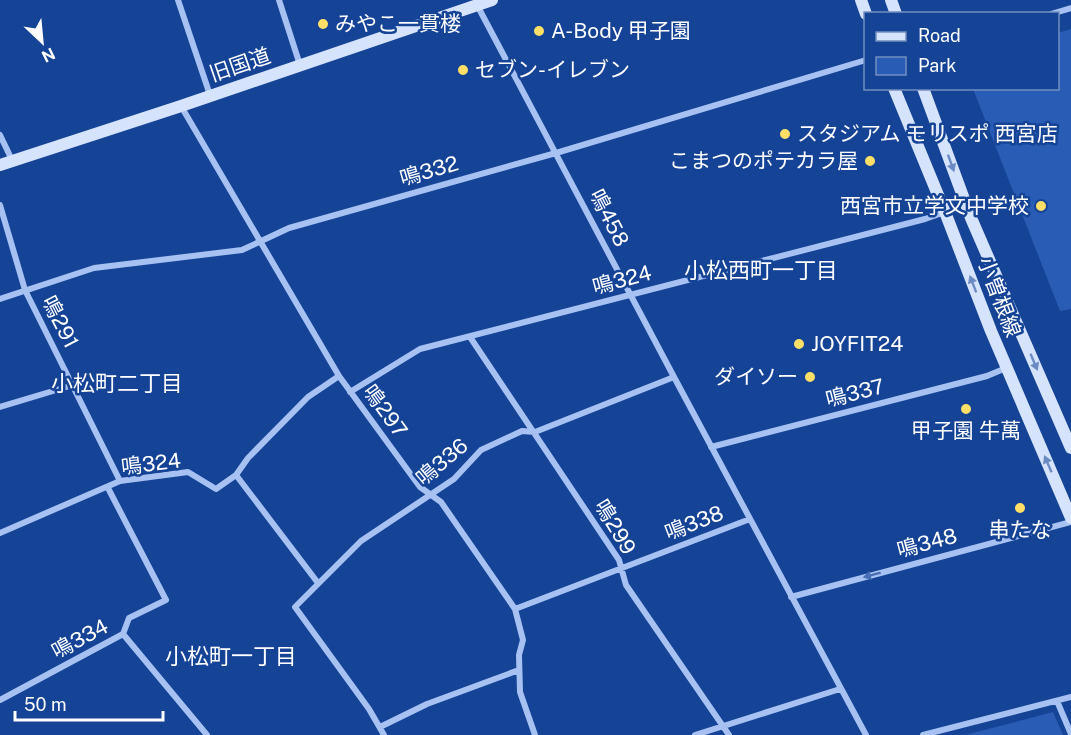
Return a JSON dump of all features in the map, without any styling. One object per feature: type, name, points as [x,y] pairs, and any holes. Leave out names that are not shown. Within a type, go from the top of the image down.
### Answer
[{"type":"street","points":[[178,0],[211,96]]},
{"type":"street","points":[[279,0],[300,65]]},
{"type":"street","name":"旧国道","points":[[6,162],[182,106],[476,2],[492,0]]},
{"type":"street","name":"鳴458","points":[[476,2],[750,519]]},
{"type":"street","name":"鳴332","points":[[0,299],[94,268],[242,250],[289,228],[556,153],[864,61]]},
{"type":"street","name":"小曽根線","points":[[895,90],[1006,368],[1071,518]]},
{"type":"street","name":"小曽根線","points":[[924,90],[971,218],[1071,448]]},
{"type":"street","name":"鳴297","points":[[182,106],[339,376],[420,487],[441,502],[515,609],[523,640],[519,655],[520,692],[535,735]]},
{"type":"street","points":[[0,135],[6,162]]},
{"type":"street","name":"鳴291","points":[[0,205],[26,290],[120,481]]},
{"type":"street","name":"鳴324","points":[[351,392],[420,349],[945,212]]},
{"type":"street","name":"鳴299","points":[[470,337],[619,560],[626,585],[729,735]]},
{"type":"street","name":"鳴337","points":[[711,447],[987,376],[1006,368]]},
{"type":"street","name":"鳴324","points":[[0,533],[120,481],[188,472],[216,489],[236,475],[248,458],[308,397],[339,376]]},
{"type":"street","name":"鳴336","points":[[380,727],[295,607],[361,541],[454,479],[480,450],[522,431],[535,432],[674,377]]},
{"type":"street","points":[[0,407],[73,385]]},
{"type":"street","points":[[236,475],[318,583]]},
{"type":"street","points":[[108,488],[166,600],[129,618],[123,634]]},
{"type":"street","points":[[750,519],[866,735]]},
{"type":"street","name":"鳴338","points":[[515,609],[750,519]]},
{"type":"street","name":"鳴348","points":[[791,597],[1071,522]]},
{"type":"street","name":"鳴334","points":[[0,700],[123,634],[207,735]]},
{"type":"street","points":[[384,735],[380,727],[427,704],[519,670]]},
{"type":"street","points":[[695,735],[840,689]]},
{"type":"street","points":[[923,735],[1071,697]]},
{"type":"street","points":[[1057,701],[1071,734]]},
{"type":"green space","name":"西宮市立学文中学校","points":[[1071,29],[1071,309],[1060,311],[973,90],[1059,90],[1059,33]]},
{"type":"green space","points":[[1053,712],[1063,735],[965,735]]},
{"type":"place","name":"みやこ一貫楼","points":[[323,24]]},
{"type":"place","name":"A-Body 甲子園","points":[[539,31]]},
{"type":"place","name":"セブン-イレブン","points":[[463,70]]},
{"type":"place","name":"スタジアム モリスポ 西宮店","points":[[785,134]]},
{"type":"place","name":"こまつのポテカラ屋","points":[[870,161]]},
{"type":"place","name":"西宮市立学文中学校","points":[[1041,206]]},
{"type":"place","name":"JOYFIT24","points":[[799,344]]},
{"type":"place","name":"ダイソー","points":[[810,377]]},
{"type":"place","name":"甲子園 牛萬","points":[[966,409]]},
{"type":"place","name":"串たな","points":[[1020,508]]},
{"type":"district","name":"小松西町一丁目","points":[[761,270]]},
{"type":"district","name":"小松町二丁目","points":[[117,383]]},
{"type":"district","name":"小松町一丁目","points":[[231,656]]}]
